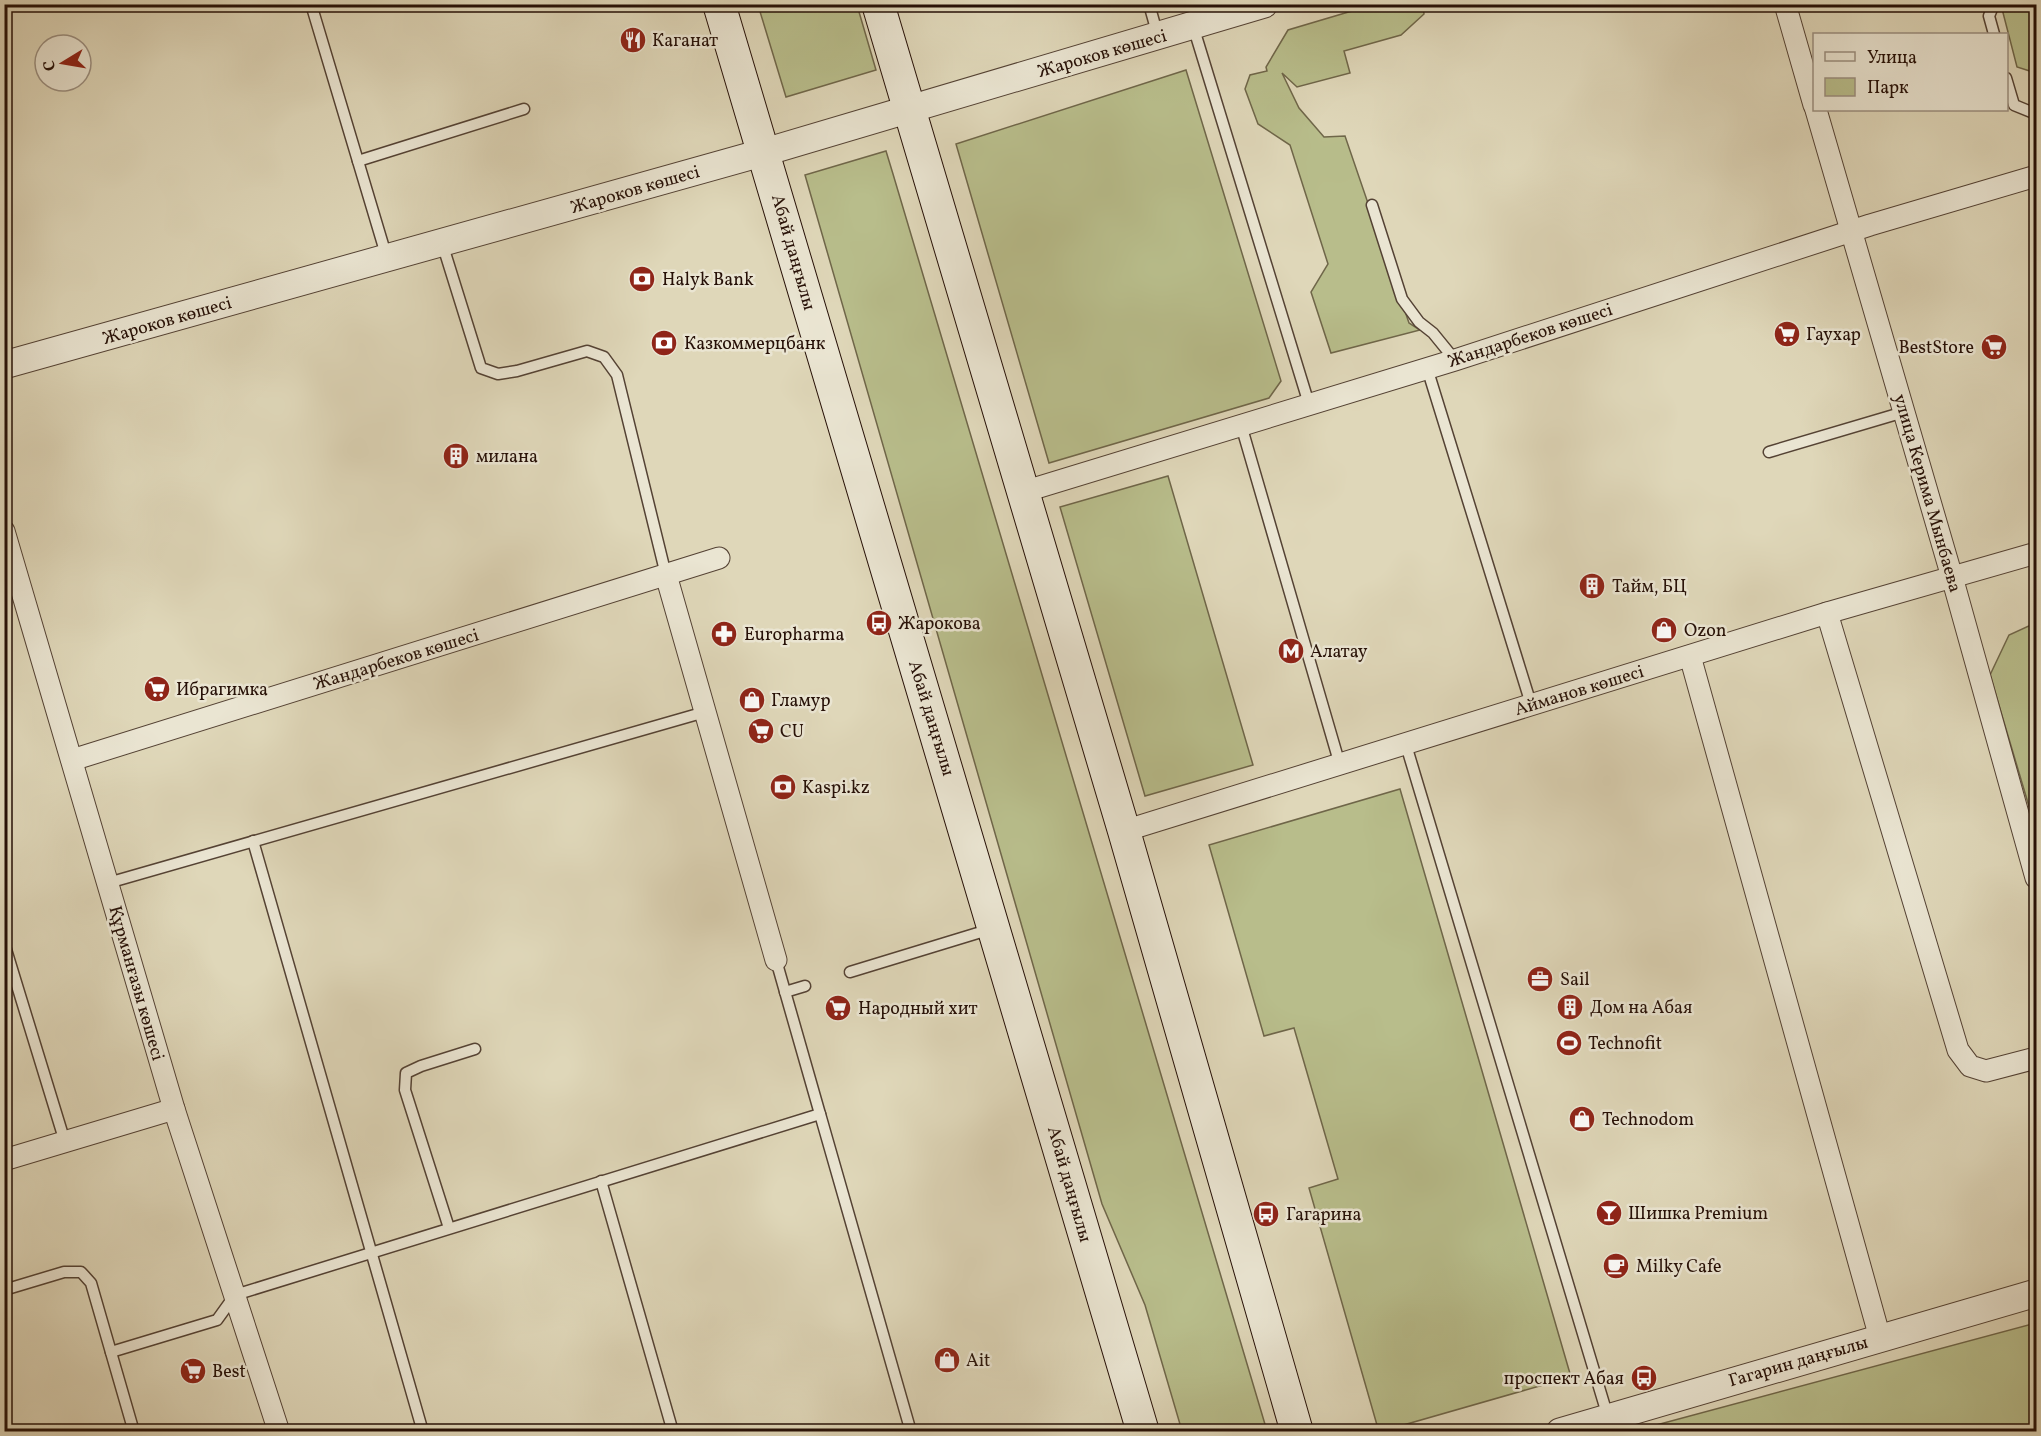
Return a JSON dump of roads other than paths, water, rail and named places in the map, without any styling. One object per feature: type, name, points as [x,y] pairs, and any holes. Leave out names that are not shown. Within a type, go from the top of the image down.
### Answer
[{"type":"main road","name":"Абай даңғылы","points":[[719,4],[765,152],[1143,1431]]},
{"type":"main road","points":[[878,4],[1124,831],[1297,1431]]},
{"type":"street","name":"Жароков көшесі","points":[[4,365],[765,152],[1264,4]]},
{"type":"street","points":[[1785,4],[1813,98]]},
{"type":"street","name":"улица Керима Мынбаева","points":[[1816,111],[2037,878]]},
{"type":"street","name":"Жандарбеков көшесі","points":[[1023,492],[1455,360],[1852,231],[2037,176]]},
{"type":"street","name":"Құрманғазы көшесі","points":[[4,531],[174,1109],[279,1431]]},
{"type":"street","name":"Айманов көшесі","points":[[1124,831],[1827,613],[2037,553]]},
{"type":"street","name":"Жандарбеков көшесі","points":[[72,760],[719,558]]},
{"type":"street","points":[[666,575],[776,960]]},
{"type":"street","points":[[1827,613],[1958,1050],[1970,1066],[1986,1071],[2037,1058]]},
{"type":"street","points":[[1690,656],[1880,1338]]},
{"type":"street","points":[[4,1160],[174,1109]]},
{"type":"street","name":"Гагарин даңғылы","points":[[1560,1431],[2037,1293]]},
{"type":"lane","points":[[311,4],[387,258]]},
{"type":"lane","points":[[1149,4],[1158,36]]},
{"type":"lane","points":[[1994,4],[1989,16],[1994,33]]},
{"type":"lane","points":[[1193,26],[1309,404]]},
{"type":"lane","points":[[2008,82],[2014,105],[2037,114]]},
{"type":"lane","points":[[358,161],[524,109]]},
{"type":"lane","points":[[1372,205],[1402,299],[1419,322],[1433,333],[1455,360]]},
{"type":"lane","points":[[442,243],[481,368],[498,374],[517,371],[587,351],[604,357],[617,375],[666,575]]},
{"type":"lane","points":[[1427,368],[1532,704]]},
{"type":"lane","points":[[1768,453],[1904,412]]},
{"type":"lane","points":[[1241,425],[1340,765]]},
{"type":"lane","points":[[108,883],[705,712]]},
{"type":"lane","points":[[1406,745],[1608,1417]]},
{"type":"lane","points":[[253,842],[423,1431]]},
{"type":"lane","points":[[850,972],[994,928]]},
{"type":"lane","points":[[4,943],[65,1142]]},
{"type":"lane","points":[[776,960],[911,1431]]},
{"type":"lane","points":[[785,992],[805,986]]},
{"type":"lane","points":[[449,1228],[405,1089],[406,1073],[475,1049]]},
{"type":"lane","points":[[111,1352],[217,1320],[235,1295],[370,1251],[820,1114]]},
{"type":"lane","points":[[601,1181],[673,1431]]},
{"type":"lane","points":[[4,1290],[64,1272],[81,1272],[91,1282],[134,1431]]},
{"type":"place","name":"Каганат","points":[[633,40]]},
{"type":"place","name":"Halyk Bank","points":[[642,279]]},
{"type":"place","name":"Гаухар","points":[[1787,334]]},
{"type":"place","name":"Казкоммерцбанк","points":[[664,343]]},
{"type":"place","name":"BestStore","points":[[1994,347]]},
{"type":"place","name":"милана","points":[[456,456]]},
{"type":"place","name":"Тайм, БЦ","points":[[1592,586]]},
{"type":"place","name":"Жарокова","points":[[879,623]]},
{"type":"place","name":"Ozon","points":[[1664,630]]},
{"type":"place","name":"Europharma","points":[[724,634]]},
{"type":"place","name":"Алатау","points":[[1291,651]]},
{"type":"place","name":"Ибрагимка","points":[[157,689]]},
{"type":"place","name":"Гламур","points":[[752,700]]},
{"type":"place","name":"CU","points":[[761,731]]},
{"type":"place","name":"Kaspi.kz","points":[[783,787]]},
{"type":"place","name":"Sail","points":[[1540,979]]},
{"type":"place","name":"Дом на Абая","points":[[1570,1007]]},
{"type":"place","name":"Народный хит","points":[[838,1008]]},
{"type":"place","name":"Technofit","points":[[1569,1043]]},
{"type":"place","name":"Technodom","points":[[1582,1119]]},
{"type":"place","name":"Шишка Premium","points":[[1609,1213]]},
{"type":"place","name":"Гагарина","points":[[1266,1214]]},
{"type":"place","name":"Milky Cafe","points":[[1616,1266]]},
{"type":"place","name":"Ait","points":[[947,1360]]},
{"type":"place","name":"Best","points":[[193,1371]]},
{"type":"place","name":"проспект Абая","points":[[1644,1378]]}]
